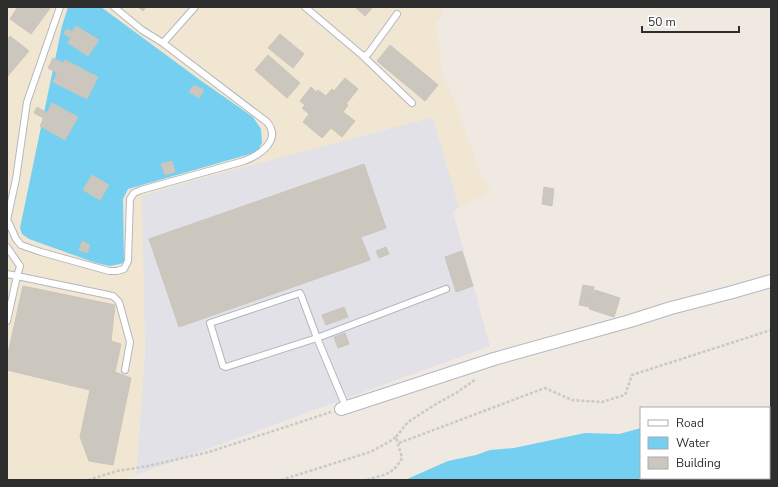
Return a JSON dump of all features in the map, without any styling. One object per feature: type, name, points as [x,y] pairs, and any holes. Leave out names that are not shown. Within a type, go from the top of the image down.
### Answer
[{"type":"street","points":[[344,408],[494,359],[771,280]]},
{"type":"lane","points":[[60,7],[27,102],[16,179],[7,220],[14,235],[21,245],[109,271],[117,271],[124,269],[128,262],[130,199],[134,194],[167,182],[244,162],[254,157],[269,144],[272,138],[272,132],[271,127],[267,122],[114,7]]},
{"type":"lane","points":[[163,43],[195,7]]},
{"type":"lane","points":[[304,7],[363,56],[412,103]]},
{"type":"lane","points":[[363,56],[368,54],[397,14]]},
{"type":"lane","points":[[7,247],[20,266],[7,321]]},
{"type":"lane","points":[[7,274],[113,296],[120,302],[130,342],[125,370]]},
{"type":"lane","points":[[344,408],[317,338],[301,294],[298,293],[210,323],[224,367],[317,338],[446,289]]},
{"type":"path","points":[[398,443],[545,388],[572,400],[602,402],[626,395],[632,375],[771,330]]},
{"type":"path","points":[[281,480],[370,452],[396,437],[408,422],[456,393],[481,375]]},
{"type":"path","points":[[88,480],[117,471],[148,466],[208,452],[344,408]]},
{"type":"path","points":[[367,480],[393,471],[402,458],[396,437]]},
{"type":"shaded area","points":[[7,7],[441,7],[443,15],[435,24],[440,49],[441,71],[459,112],[479,171],[491,191],[459,207],[433,117],[203,178],[142,196],[145,349],[136,475],[119,480],[7,480]]},
{"type":"shaded area","points":[[433,117],[459,207],[453,212],[490,346],[136,475],[145,354],[141,196]]},
{"type":"water","points":[[68,7],[101,7],[253,117],[261,129],[262,143],[257,152],[128,189],[123,199],[124,263],[110,266],[96,263],[29,239],[22,234],[20,228],[62,26]]},
{"type":"water","points":[[771,416],[771,480],[405,480],[448,461],[476,455],[490,450],[514,448],[585,433],[619,434],[640,428],[640,479],[770,479]]},
{"type":"building","points":[[15,7],[51,7],[31,34],[10,19],[17,8]]},
{"type":"building","points":[[138,7],[146,7],[143,11]]},
{"type":"building","points":[[355,7],[373,7],[365,16]]},
{"type":"building","points":[[76,26],[99,40],[88,56],[68,43],[71,38],[64,34],[67,29],[72,32]]},
{"type":"building","points":[[280,34],[304,54],[293,68],[268,48]]},
{"type":"building","points":[[10,36],[29,51],[7,77],[7,40]]},
{"type":"building","points":[[390,45],[438,85],[425,101],[377,61]]},
{"type":"building","points":[[268,55],[300,83],[287,98],[255,70]]},
{"type":"building","points":[[53,58],[63,63],[65,60],[98,77],[87,99],[53,82],[57,73],[48,68]]},
{"type":"building","points":[[345,78],[358,89],[346,104],[348,105],[343,112],[355,121],[342,137],[331,128],[322,138],[303,122],[309,114],[302,108],[305,105],[300,101],[311,87],[316,92],[318,90],[326,96],[332,89],[334,91]]},
{"type":"building","points":[[194,85],[204,90],[199,98],[189,92]]},
{"type":"building","points":[[52,103],[78,117],[65,140],[40,126],[44,118],[34,113],[37,107],[47,113]]},
{"type":"building","points":[[172,161],[175,172],[165,175],[161,164]]},
{"type":"building","points":[[364,164],[386,228],[361,237],[370,260],[179,327],[149,239]]},
{"type":"building","points":[[92,175],[109,185],[100,200],[83,190]]},
{"type":"building","points":[[544,187],[554,189],[552,206],[542,204]]},
{"type":"building","points":[[82,241],[90,245],[87,253],[79,250]]},
{"type":"building","points":[[386,247],[389,254],[379,258],[376,251]]},
{"type":"building","points":[[462,251],[473,286],[456,292],[445,257]]},
{"type":"building","points":[[583,285],[594,287],[590,307],[579,305]]},
{"type":"building","points":[[23,286],[115,305],[111,341],[121,344],[115,372],[131,378],[113,465],[89,461],[80,437],[90,390],[7,370],[7,358]]},
{"type":"building","points":[[595,290],[620,298],[614,317],[589,309]]},
{"type":"building","points":[[344,307],[348,317],[326,325],[322,315]]},
{"type":"building","points":[[345,333],[349,344],[338,348],[334,337]]}]
